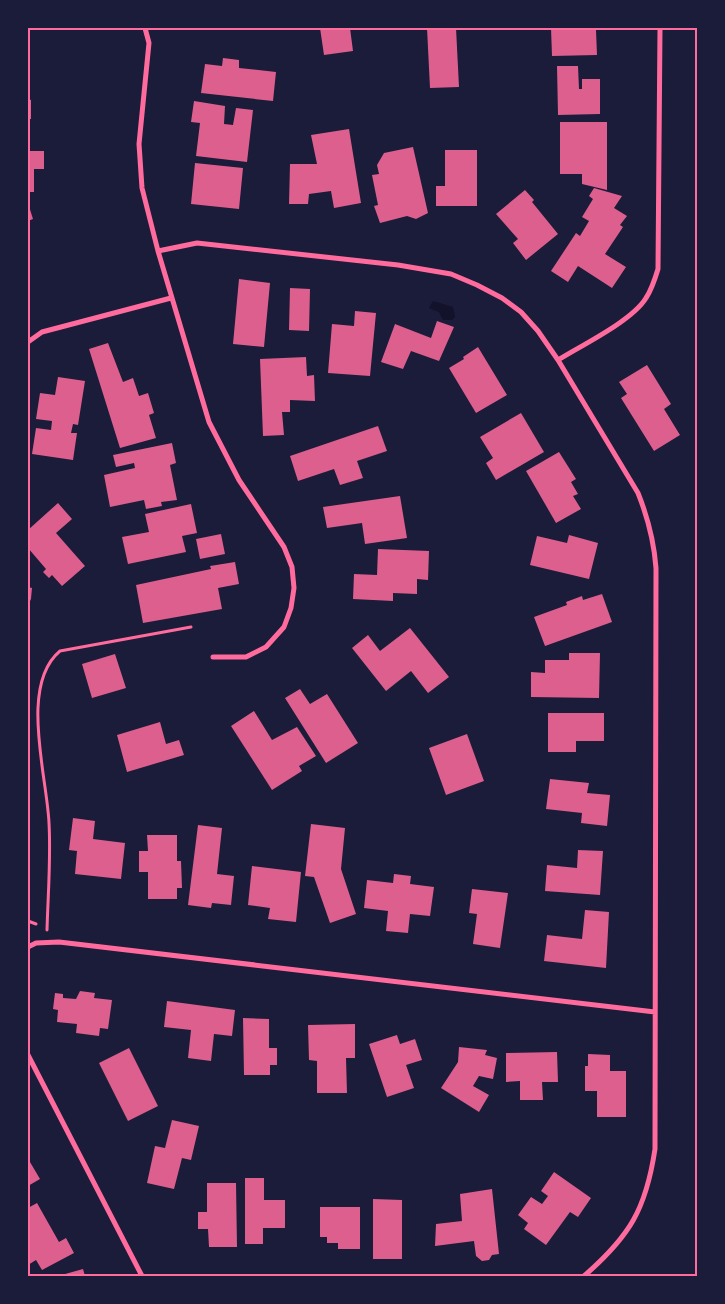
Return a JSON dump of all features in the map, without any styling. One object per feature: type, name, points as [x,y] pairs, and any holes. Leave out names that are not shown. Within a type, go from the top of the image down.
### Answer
[{"type":"street","points":[[145,28],[149,43],[139,144],[142,188],[158,251],[209,422],[239,480],[284,547],[292,567],[293,598],[284,627],[266,647],[246,657],[213,657]]},
{"type":"street","points":[[558,360],[636,311],[654,283],[658,269],[660,28]]},
{"type":"street","points":[[158,251],[196,243],[398,265],[451,274],[502,298],[521,312],[538,331],[558,360],[638,493],[654,541],[656,568],[656,1149],[651,1178],[642,1207],[617,1245],[584,1276]]},
{"type":"street","points":[[28,342],[42,332],[171,298]]},
{"type":"street","points":[[28,947],[42,942],[59,942],[655,1012]]},
{"type":"street","points":[[28,1054],[142,1276]]},
{"type":"path","points":[[47,923],[49,826],[47,792],[37,730],[36,711],[44,675],[50,660],[60,651],[191,627]]},
{"type":"path","points":[[28,921],[36,924]]},
{"type":"shaded area","points":[[433,301],[453,307],[455,317],[452,320],[443,320],[439,312],[429,308]]},
{"type":"building","points":[[320,28],[350,28],[353,51],[324,55]]},
{"type":"building","points":[[427,28],[456,28],[459,87],[430,88]]},
{"type":"building","points":[[551,28],[596,30],[597,55],[552,56]]},
{"type":"building","points":[[223,58],[239,60],[239,68],[276,72],[273,101],[201,93],[205,64],[222,66]]},
{"type":"building","points":[[557,66],[578,66],[579,89],[582,89],[582,79],[600,79],[600,114],[558,115]]},
{"type":"building","points":[[28,99],[31,100],[31,119],[28,119]]},
{"type":"building","points":[[194,101],[225,106],[224,124],[233,125],[236,108],[253,110],[247,162],[196,156],[200,123],[191,122]]},
{"type":"building","points":[[560,122],[607,122],[607,190],[582,184],[582,174],[560,174]]},
{"type":"building","points":[[349,129],[361,203],[334,208],[331,191],[309,194],[308,204],[289,204],[290,164],[317,164],[311,135]]},
{"type":"building","points":[[413,147],[428,213],[416,219],[407,216],[380,223],[374,206],[378,205],[372,175],[379,174],[377,165],[384,153]]},
{"type":"building","points":[[445,150],[477,150],[477,206],[436,206],[436,186],[445,186]]},
{"type":"building","points":[[28,151],[44,151],[44,169],[34,169],[34,192],[28,192]]},
{"type":"building","points":[[195,163],[243,168],[239,209],[191,204]]},
{"type":"building","points":[[594,188],[622,196],[614,208],[627,216],[620,225],[623,227],[605,254],[626,267],[612,288],[578,266],[568,282],[551,271],[576,233],[580,236],[589,221],[582,217],[593,199],[589,196]]},
{"type":"building","points":[[525,190],[534,200],[532,202],[558,234],[526,260],[513,243],[518,239],[496,214]]},
{"type":"building","points":[[28,203],[33,219],[28,221]]},
{"type":"building","points":[[239,279],[270,283],[264,347],[233,344]]},
{"type":"building","points":[[290,288],[310,289],[309,331],[289,330]]},
{"type":"building","points":[[355,311],[376,313],[370,376],[328,373],[332,324],[354,326]]},
{"type":"building","points":[[437,321],[454,327],[439,361],[411,351],[403,369],[381,362],[395,324],[431,338]]},
{"type":"building","points":[[108,343],[123,382],[133,378],[139,396],[148,393],[154,413],[149,415],[156,438],[120,448],[89,349]]},
{"type":"building","points":[[478,347],[507,395],[476,413],[449,368],[464,359],[463,357]]},
{"type":"building","points":[[306,357],[307,376],[314,375],[315,401],[290,400],[290,412],[282,412],[284,435],[263,436],[260,359]]},
{"type":"building","points":[[647,365],[671,404],[664,409],[680,435],[654,451],[621,398],[627,394],[619,382]]},
{"type":"building","points":[[58,377],[85,381],[78,425],[73,424],[71,433],[77,433],[73,460],[32,454],[36,428],[51,430],[52,421],[36,419],[40,393],[55,395]]},
{"type":"building","points":[[521,413],[544,452],[496,480],[486,463],[493,458],[480,437]]},
{"type":"building","points":[[378,426],[387,451],[357,461],[363,478],[340,485],[334,469],[298,481],[290,456]]},
{"type":"building","points":[[172,443],[176,463],[170,465],[177,500],[161,502],[162,506],[146,509],[144,500],[110,507],[104,475],[135,468],[134,463],[116,467],[113,455]]},
{"type":"building","points":[[559,452],[576,479],[571,482],[578,494],[573,496],[581,509],[556,523],[526,471]]},
{"type":"building","points":[[400,496],[407,538],[365,544],[362,523],[327,528],[323,507]]},
{"type":"building","points":[[58,503],[72,519],[56,533],[85,566],[62,586],[52,575],[49,578],[43,572],[46,569],[28,548],[28,530]]},
{"type":"building","points":[[191,504],[197,533],[182,536],[186,552],[128,564],[122,537],[149,532],[145,514]]},
{"type":"building","points":[[221,534],[225,554],[200,559],[196,539]]},
{"type":"building","points":[[569,535],[598,543],[589,579],[530,565],[537,536],[567,543]]},
{"type":"building","points":[[378,549],[429,551],[428,580],[417,579],[417,594],[393,593],[393,601],[353,599],[354,574],[377,575]]},
{"type":"building","points":[[235,562],[239,584],[218,588],[222,609],[143,623],[136,585],[211,569],[210,566]]},
{"type":"building","points":[[28,587],[32,588],[31,599],[28,605]]},
{"type":"building","points":[[602,594],[612,622],[545,646],[534,617],[567,605],[566,602],[582,596],[583,600]]},
{"type":"building","points":[[410,628],[449,677],[428,693],[411,671],[386,691],[352,648],[368,635],[380,651]]},
{"type":"building","points":[[569,653],[600,653],[599,698],[531,697],[531,672],[545,673],[545,660],[569,660]]},
{"type":"building","points":[[115,654],[126,688],[92,698],[82,664]]},
{"type":"building","points":[[300,689],[310,704],[327,694],[358,743],[326,763],[285,698]]},
{"type":"building","points":[[254,711],[272,740],[297,727],[316,756],[299,766],[302,771],[272,790],[231,726]]},
{"type":"building","points":[[548,713],[604,713],[604,741],[576,741],[576,752],[548,752]]},
{"type":"building","points":[[160,722],[166,744],[179,740],[184,755],[127,772],[117,735]]},
{"type":"building","points":[[467,734],[484,781],[446,795],[429,748]]},
{"type":"building","points":[[550,779],[589,783],[587,793],[610,795],[607,826],[581,823],[582,813],[546,809]]},
{"type":"building","points":[[73,818],[95,821],[93,839],[125,843],[121,879],[75,874],[77,851],[69,850]]},
{"type":"building","points":[[311,824],[345,828],[341,869],[356,914],[330,923],[314,877],[305,876]]},
{"type":"building","points":[[198,825],[222,828],[217,874],[234,876],[231,905],[212,903],[211,908],[188,905]]},
{"type":"building","points":[[147,835],[177,835],[177,861],[181,861],[182,888],[177,888],[177,899],[148,899],[148,872],[139,872],[139,851],[148,851]]},
{"type":"building","points":[[578,850],[603,851],[600,895],[545,891],[547,865],[577,868]]},
{"type":"building","points":[[252,866],[301,872],[296,922],[268,919],[270,908],[248,905]]},
{"type":"building","points":[[394,874],[411,876],[410,884],[434,887],[430,916],[410,914],[408,933],[386,931],[388,911],[364,908],[367,880],[393,883]]},
{"type":"building","points":[[472,889],[508,893],[500,948],[473,944],[477,914],[469,913]]},
{"type":"building","points":[[585,910],[609,912],[606,968],[544,961],[547,935],[582,939]]},
{"type":"building","points":[[80,991],[95,993],[94,998],[112,1000],[108,1029],[100,1028],[99,1036],[76,1033],[77,1024],[57,1022],[58,1010],[53,1009],[55,993],[63,994],[63,998],[76,999]]},
{"type":"building","points":[[167,1001],[235,1010],[232,1036],[214,1034],[211,1061],[188,1058],[191,1030],[164,1027]]},
{"type":"building","points":[[243,1018],[269,1019],[269,1048],[277,1048],[277,1065],[270,1065],[270,1075],[244,1075]]},
{"type":"building","points":[[355,1024],[355,1058],[346,1058],[347,1093],[317,1093],[317,1061],[309,1060],[308,1025]]},
{"type":"building","points":[[397,1035],[400,1044],[415,1039],[422,1060],[406,1065],[414,1088],[387,1097],[369,1044]]},
{"type":"building","points":[[459,1047],[487,1050],[485,1055],[497,1058],[493,1079],[479,1076],[473,1086],[489,1095],[479,1112],[441,1088],[458,1062]]},
{"type":"building","points":[[129,1048],[158,1106],[128,1121],[99,1063]]},
{"type":"building","points":[[557,1052],[558,1082],[542,1082],[543,1100],[520,1100],[520,1081],[506,1082],[506,1053]]},
{"type":"building","points":[[588,1054],[610,1055],[610,1071],[626,1071],[626,1117],[597,1117],[597,1091],[585,1091],[585,1066],[588,1066]]},
{"type":"building","points":[[172,1120],[199,1126],[191,1160],[182,1158],[174,1189],[147,1183],[155,1146],[165,1148]]},
{"type":"building","points":[[30,1162],[40,1179],[28,1186],[28,1164]]},
{"type":"building","points":[[554,1172],[591,1198],[578,1217],[570,1212],[546,1245],[524,1229],[528,1223],[518,1215],[531,1197],[542,1204],[548,1196],[541,1191]]},
{"type":"building","points":[[245,1178],[264,1178],[264,1200],[285,1200],[285,1228],[263,1228],[263,1244],[245,1244]]},
{"type":"building","points":[[207,1183],[236,1183],[237,1247],[209,1247],[208,1229],[198,1229],[198,1212],[207,1212]]},
{"type":"building","points":[[492,1189],[499,1254],[492,1255],[489,1260],[482,1261],[476,1256],[474,1241],[435,1246],[436,1224],[462,1221],[460,1194]]},
{"type":"building","points":[[373,1199],[402,1200],[402,1259],[373,1259]]},
{"type":"building","points":[[37,1203],[59,1242],[66,1238],[74,1253],[42,1270],[36,1260],[28,1265],[28,1208]]},
{"type":"building","points":[[320,1207],[360,1207],[360,1249],[338,1249],[338,1243],[327,1243],[327,1237],[320,1237]]},
{"type":"building","points":[[83,1269],[85,1276],[58,1276]]}]
